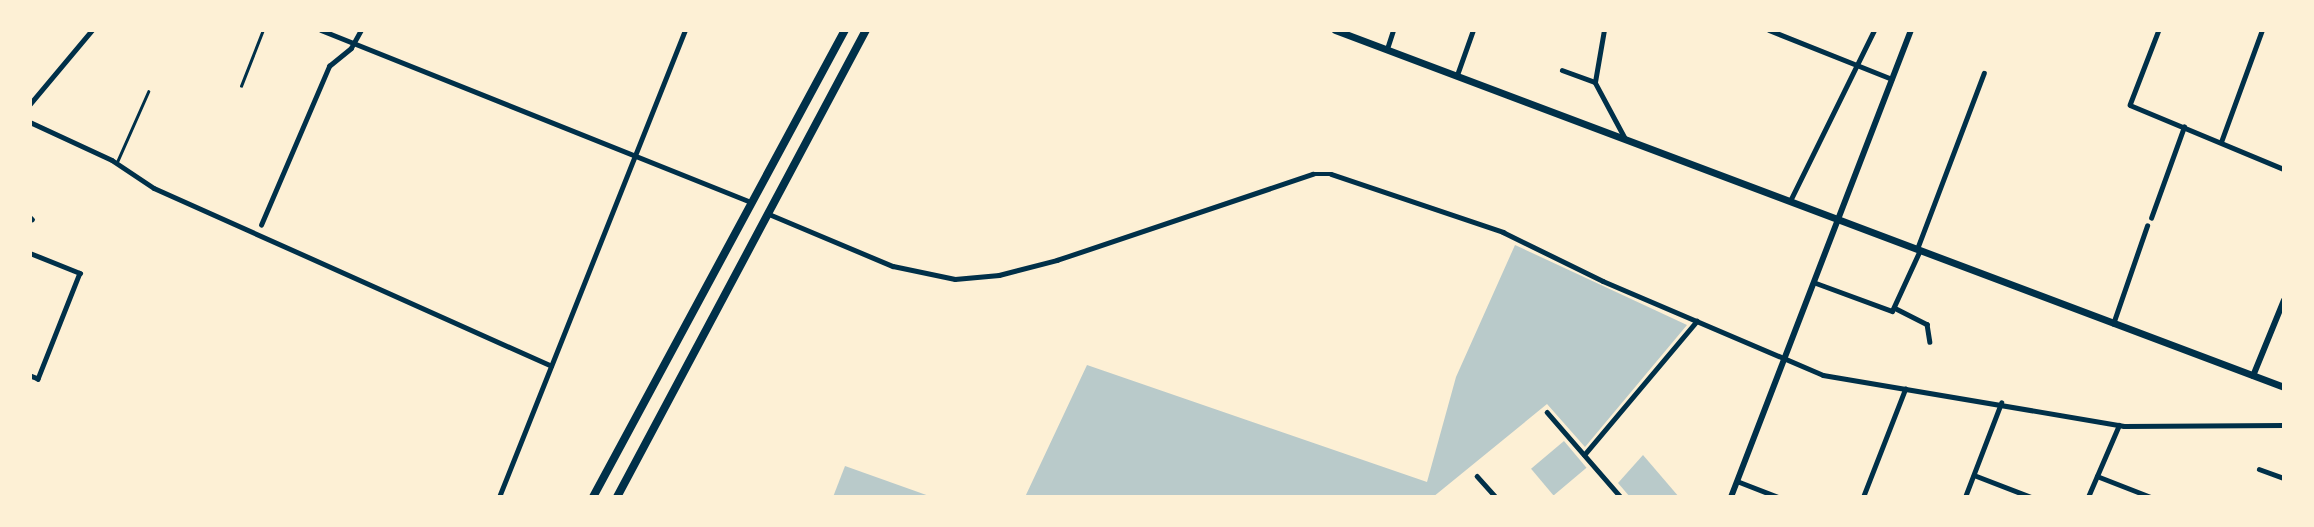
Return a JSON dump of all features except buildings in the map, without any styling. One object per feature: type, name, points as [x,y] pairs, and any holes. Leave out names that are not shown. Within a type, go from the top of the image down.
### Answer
[{"type":"main road","points":[[593,497],[845,30]]},
{"type":"main road","points":[[617,497],[866,30]]},
{"type":"main road","points":[[1335,30],[1841,219],[2113,325],[2284,387]]},
{"type":"street","points":[[30,104],[92,30]]},
{"type":"street","points":[[321,30],[752,202]]},
{"type":"street","points":[[261,225],[329,66],[355,43],[361,30]]},
{"type":"street","points":[[499,497],[632,156],[685,30]]},
{"type":"street","points":[[1387,49],[1393,30]]},
{"type":"street","points":[[1457,75],[1473,30]]},
{"type":"street","points":[[1604,30],[1595,82],[1628,140]]},
{"type":"street","points":[[1769,30],[1894,80]]},
{"type":"street","points":[[1790,201],[1874,30]]},
{"type":"street","points":[[1731,497],[1841,219],[1912,30]]},
{"type":"street","points":[[2159,30],[2130,105],[2284,169]]},
{"type":"street","points":[[2221,142],[2262,30]]},
{"type":"street","points":[[1562,70],[1595,82]]},
{"type":"street","points":[[1895,309],[1984,73]]},
{"type":"street","points":[[30,122],[117,163],[154,188],[551,366]]},
{"type":"street","points":[[2151,218],[2184,127]]},
{"type":"street","points":[[768,214],[904,270],[955,279],[999,275],[1057,260],[1313,174],[1331,174],[1503,232],[1697,321],[1823,374],[2119,425],[2284,425]]},
{"type":"street","points":[[2113,325],[2147,226]]},
{"type":"street","points":[[30,253],[80,273],[38,379],[30,376]]},
{"type":"street","points":[[1816,283],[1888,311],[1895,309],[1927,324],[1930,342]]},
{"type":"street","points":[[2253,376],[2284,300]]},
{"type":"street","points":[[1584,455],[1697,321]]},
{"type":"street","points":[[1863,497],[1905,389]]},
{"type":"street","points":[[1965,497],[2001,403]]},
{"type":"street","points":[[1547,412],[1621,497]]},
{"type":"street","points":[[2088,497],[2119,425]]},
{"type":"street","points":[[2259,469],[2284,478]]},
{"type":"street","points":[[1477,475],[1496,497]]},
{"type":"street","points":[[1973,475],[2031,497]]},
{"type":"street","points":[[2097,476],[2151,497]]},
{"type":"street","points":[[1737,481],[1778,497]]},
{"type":"lane","points":[[241,86],[263,30]]},
{"type":"lane","points":[[117,163],[148,92]]},
{"type":"shaded area","points":[[1515,245],[1687,325],[1585,447],[1547,404],[1433,497],[1025,497],[1087,365],[1427,482],[1456,377]]},
{"type":"shaded area","points":[[1564,441],[1586,468],[1554,495],[1531,469]]},
{"type":"shaded area","points":[[1643,455],[1679,497],[1630,497],[1618,483]]},
{"type":"shaded area","points":[[845,466],[932,497],[833,497]]}]
